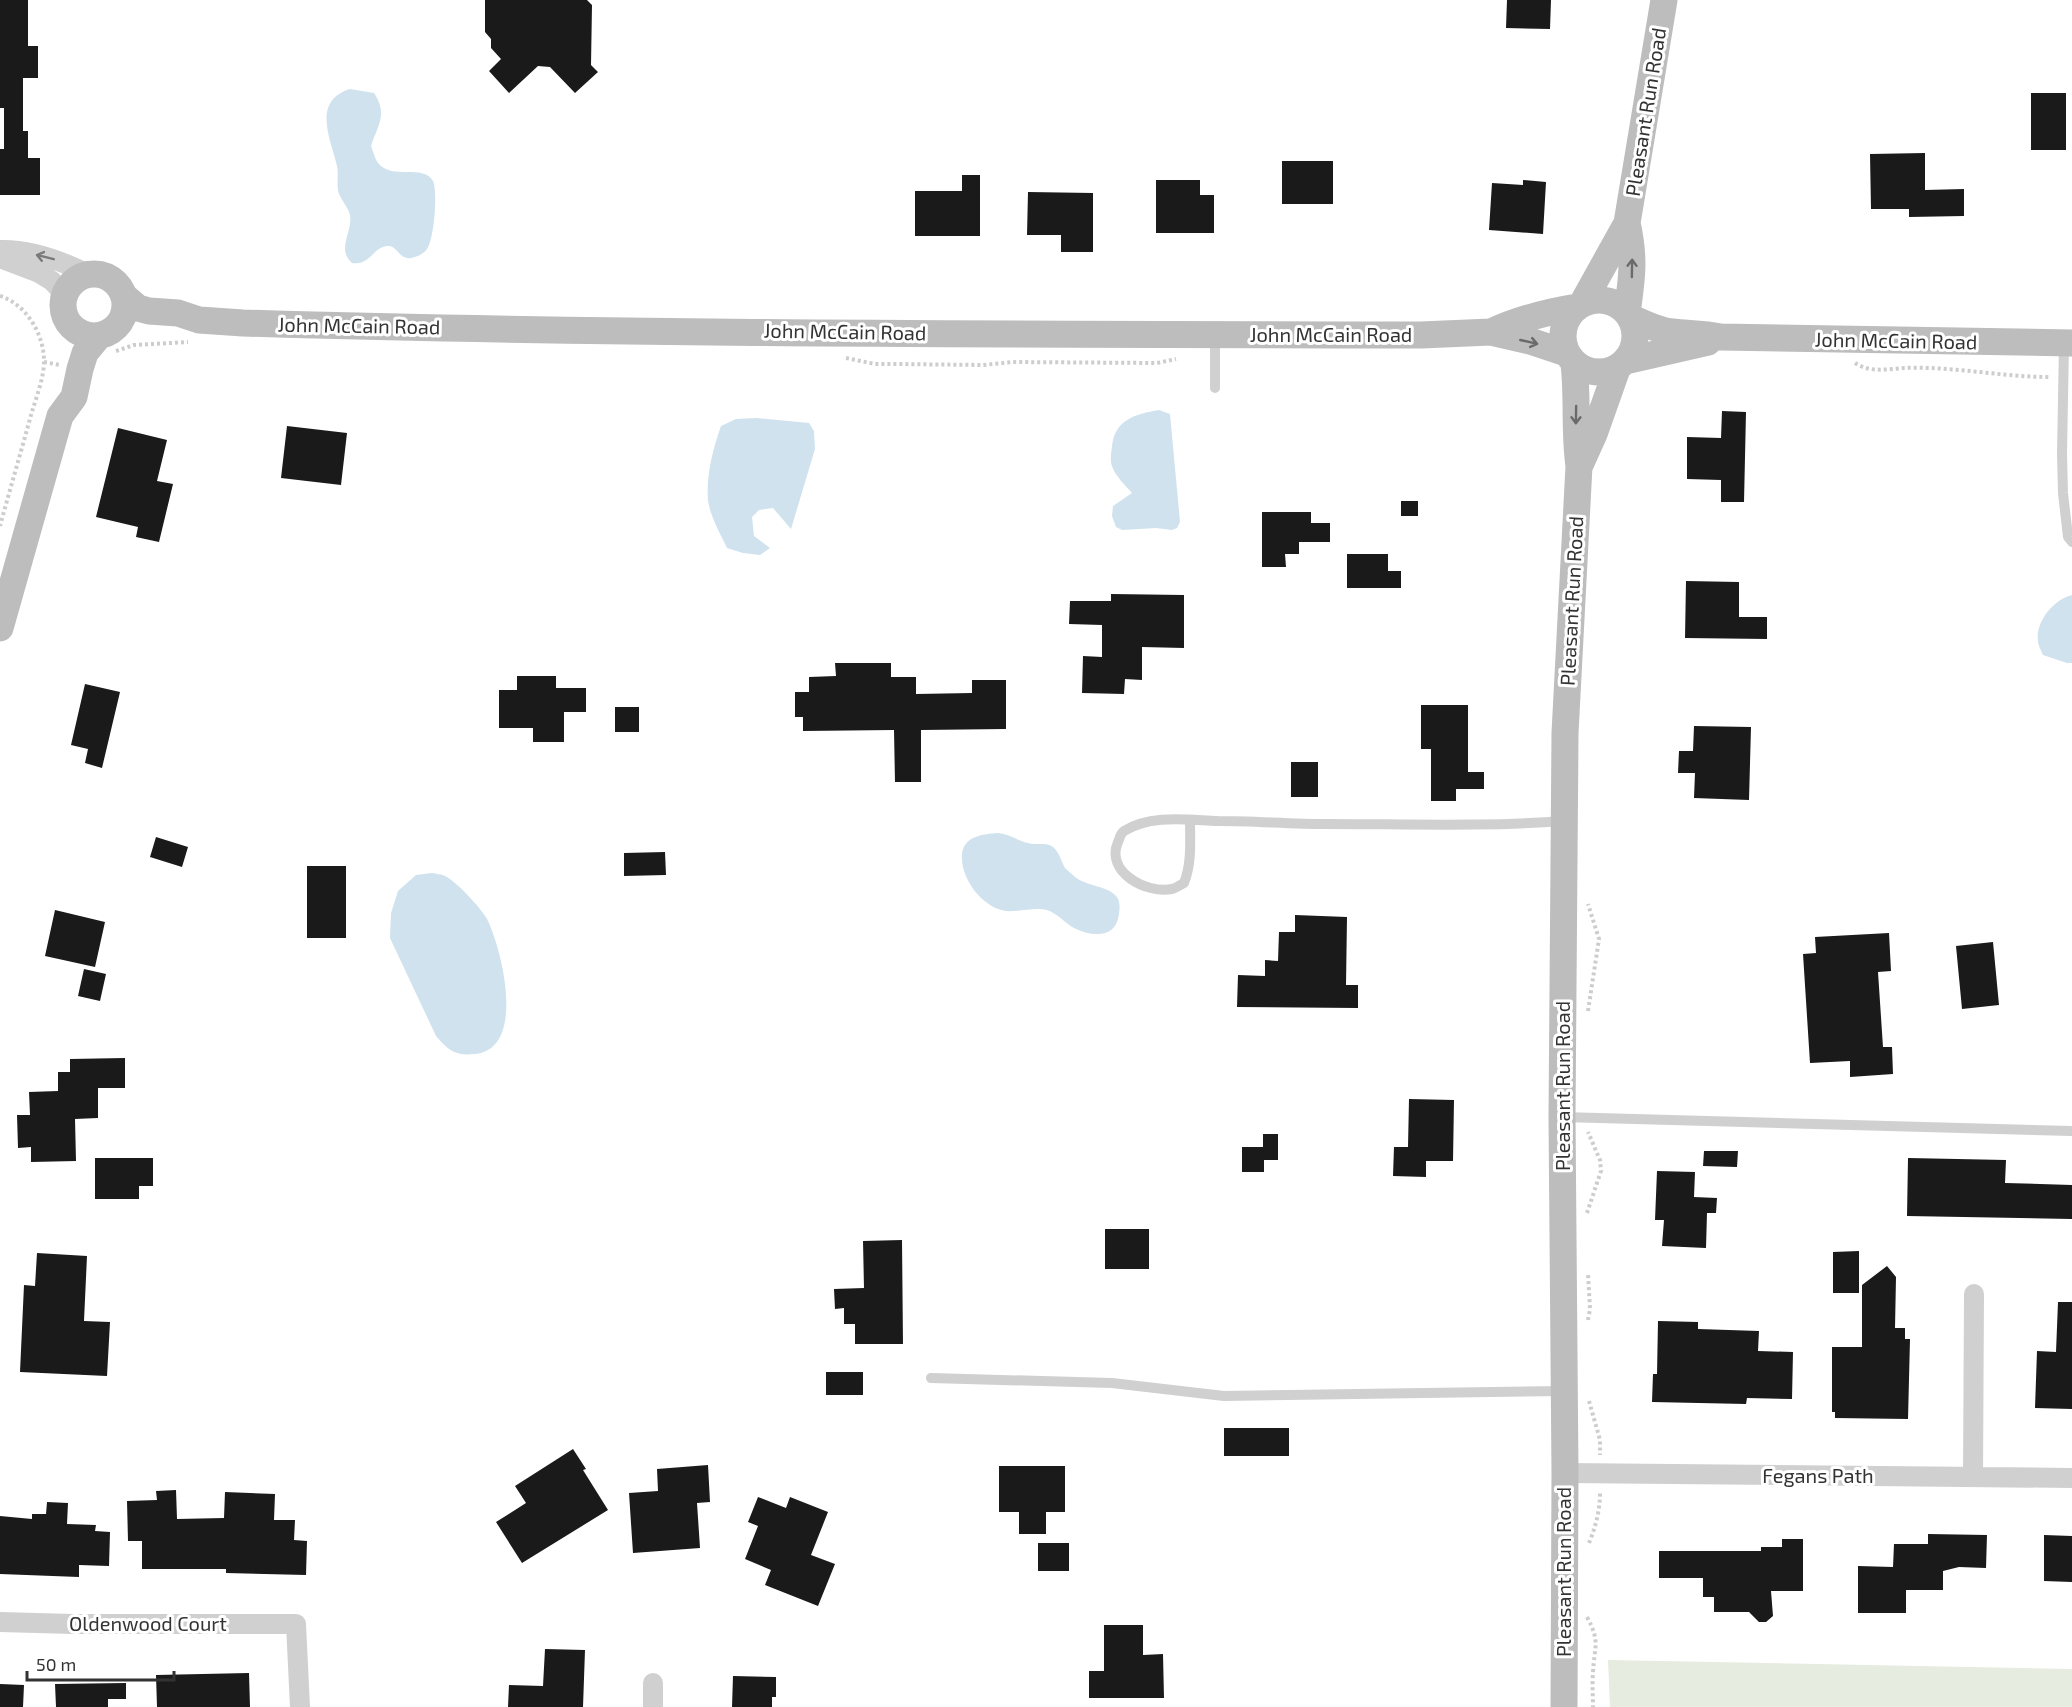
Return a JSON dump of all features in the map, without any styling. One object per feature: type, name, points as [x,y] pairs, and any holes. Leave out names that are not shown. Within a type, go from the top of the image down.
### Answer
[{"type":"main road","name":"Pleasant Run Road","points":[[1579,305],[1627,223],[1664,0]]},
{"type":"main road","name":"Pleasant Run Road","points":[[1627,223],[1632,245],[1633,272],[1628,315]]},
{"type":"main road","points":[[1544,312],[1600,270]]},
{"type":"main road","points":[[0,628],[60,416],[74,397],[85,353],[122,319],[125,310],[124,296],[115,283],[98,274],[88,274],[70,286],[66,308],[66,354],[57,393],[60,416]]},
{"type":"main road","name":"John McCain Road","points":[[124,296],[138,308],[178,313],[199,320],[286,325],[1215,334],[1421,335],[1491,332],[1530,341],[1570,358]]},
{"type":"main road","points":[[1591,300],[1601,300],[1620,306],[1628,315],[1634,327],[1635,337],[1630,354],[1621,365],[1597,372],[1587,370],[1570,358],[1563,343],[1562,333],[1570,314],[1579,305],[1591,300]]},
{"type":"main road","name":"John McCain Road","points":[[1491,332],[1544,312],[1579,305]]},
{"type":"main road","points":[[66,308],[79,332],[89,336],[106,333]]},
{"type":"main road","name":"John McCain Road","points":[[1628,315],[1653,327],[1672,332],[1700,333],[1720,337],[2068,343]]},
{"type":"main road","name":"John McCain Road","points":[[106,333],[178,327],[199,320]]},
{"type":"main road","name":"John McCain Road","points":[[1621,365],[1720,337]]},
{"type":"main road","points":[[1607,398],[1632,370],[1652,356]]},
{"type":"main road","name":"Pleasant Run Road","points":[[1564,1707],[1565,1473],[1574,1392],[1574,1117],[1564,821],[1566,699],[1579,466],[1576,441],[1576,382],[1570,358]]},
{"type":"main road","name":"Pleasant Run Road","points":[[1579,466],[1621,365]]},
{"type":"street","points":[[0,250],[12,249],[68,263],[88,274]]},
{"type":"street","points":[[0,258],[39,273],[52,281],[66,308]]},
{"type":"street","points":[[1973,1477],[1974,1294]]},
{"type":"street","name":"Fegans Path","points":[[1565,1473],[2072,1478]]},
{"type":"street","name":"Oldenwood Court","points":[[0,1622],[296,1624],[300,1707]]},
{"type":"street","points":[[653,1683],[653,1707]]},
{"type":"lane","points":[[1215,334],[1215,388]]},
{"type":"lane","points":[[2068,343],[2064,376],[2063,493],[2068,537],[2072,542]]},
{"type":"lane","points":[[1190,820],[1190,856],[1184,883],[1172,889],[1158,889],[1143,885],[1124,874],[1116,862],[1116,846],[1122,832],[1138,824],[1160,820],[1190,820],[1324,824],[1516,825],[1564,821]]},
{"type":"lane","points":[[1574,1117],[2072,1131]]},
{"type":"lane","points":[[931,1377],[1112,1383],[1224,1396],[1574,1392]]},
{"type":"path","points":[[0,296],[8,298],[32,321],[38,333],[44,362],[0,526]]},
{"type":"path","points":[[1872,370],[1930,367],[2035,377],[2064,376]]},
{"type":"path","points":[[1587,902],[1599,939],[1587,1018]]},
{"type":"path","points":[[1574,1117],[1590,1139],[1600,1160],[1600,1171],[1586,1222]]},
{"type":"path","points":[[1587,1267],[1590,1309],[1587,1323]]},
{"type":"path","points":[[1574,1392],[1596,1423],[1600,1440],[1600,1504],[1596,1526],[1588,1546]]},
{"type":"path","points":[[1585,1611],[1594,1629],[1597,1642],[1593,1671],[1593,1707]]},
{"type":"shaded area","points":[[1608,1660],[2072,1669],[2072,1707],[1610,1707]]},
{"type":"water","points":[[350,89],[374,93],[378,100],[380,120],[371,146],[378,163],[391,171],[422,173],[433,181],[435,205],[432,236],[427,249],[417,256],[404,257],[388,246],[379,249],[364,262],[352,263],[347,258],[345,246],[350,215],[338,191],[337,166],[328,133],[327,112],[331,102],[338,95]]},
{"type":"water","points":[[1159,410],[1170,414],[1180,522],[1177,528],[1172,530],[1156,528],[1122,530],[1116,527],[1112,516],[1113,506],[1132,493],[1113,470],[1111,457],[1114,438],[1121,424],[1127,420]]},
{"type":"water","points":[[756,418],[809,423],[814,431],[815,449],[791,529],[773,508],[759,510],[752,517],[754,536],[770,548],[760,555],[727,548],[708,500],[711,462],[721,426],[736,419]]},
{"type":"water","points":[[2072,595],[2072,663],[2067,663],[2043,655],[2038,644],[2038,634],[2047,612],[2059,601]]},
{"type":"water","points":[[998,833],[1028,843],[1051,846],[1058,853],[1065,868],[1075,877],[1112,893],[1120,906],[1114,928],[1102,934],[1088,933],[1074,928],[1047,910],[1006,911],[997,909],[981,898],[965,873],[962,854],[966,843],[975,837]]},
{"type":"water","points":[[432,873],[450,879],[474,902],[487,919],[499,952],[504,974],[506,1017],[501,1035],[491,1048],[475,1054],[453,1051],[436,1036],[390,938],[391,913],[398,891],[416,875]]},
{"type":"building","points":[[0,0],[28,0],[28,46],[38,46],[38,78],[23,78],[23,131],[28,131],[28,158],[40,158],[40,195],[0,195],[0,149],[4,149],[4,108],[0,108]]},
{"type":"building","points":[[485,0],[587,0],[592,5],[591,65],[598,72],[575,93],[550,67],[538,66],[509,93],[489,71],[501,59],[491,48],[491,39],[485,32]]},
{"type":"building","points":[[1507,0],[1551,0],[1550,29],[1506,28]]},
{"type":"building","points":[[2031,93],[2066,93],[2066,150],[2031,150]]},
{"type":"building","points":[[1925,153],[1925,190],[1964,189],[1964,216],[1909,217],[1909,209],[1871,209],[1870,154]]},
{"type":"building","points":[[1282,161],[1333,161],[1333,204],[1282,204]]},
{"type":"building","points":[[962,175],[980,175],[980,236],[915,236],[915,191],[962,191]]},
{"type":"building","points":[[1156,180],[1200,180],[1200,195],[1214,195],[1214,233],[1156,233]]},
{"type":"building","points":[[1523,180],[1546,182],[1543,234],[1489,230],[1492,183],[1523,185]]},
{"type":"building","points":[[1028,192],[1093,193],[1093,252],[1061,252],[1061,235],[1027,235]]},
{"type":"building","points":[[1722,411],[1746,412],[1744,502],[1721,502],[1721,480],[1687,479],[1687,437],[1721,438]]},
{"type":"building","points":[[287,426],[347,433],[341,485],[281,478]]},
{"type":"building","points":[[118,428],[167,440],[157,481],[173,484],[159,542],[136,537],[138,527],[96,517]]},
{"type":"building","points":[[1401,501],[1418,501],[1418,516],[1401,516]]},
{"type":"building","points":[[1262,512],[1311,512],[1311,523],[1330,523],[1330,542],[1299,542],[1299,554],[1285,554],[1286,567],[1262,567]]},
{"type":"building","points":[[1347,554],[1388,554],[1388,571],[1401,571],[1401,588],[1347,588]]},
{"type":"building","points":[[1686,581],[1739,582],[1739,617],[1767,617],[1767,639],[1685,638]]},
{"type":"building","points":[[1111,594],[1184,595],[1184,648],[1142,647],[1142,680],[1125,679],[1124,694],[1082,693],[1083,656],[1102,657],[1102,625],[1069,624],[1070,601],[1111,601]]},
{"type":"building","points":[[835,663],[891,663],[891,677],[916,677],[916,694],[972,693],[972,680],[1006,680],[1006,729],[921,730],[921,782],[895,782],[894,730],[803,731],[803,717],[795,717],[795,692],[809,692],[809,677],[836,676]]},
{"type":"building","points":[[517,676],[556,676],[556,688],[586,688],[586,712],[564,712],[564,742],[533,742],[533,728],[499,728],[499,690],[517,690]]},
{"type":"building","points":[[85,684],[120,692],[102,768],[85,763],[88,749],[71,745]]},
{"type":"building","points":[[1421,705],[1468,705],[1468,772],[1484,772],[1484,789],[1456,789],[1456,801],[1431,801],[1431,749],[1421,749]]},
{"type":"building","points":[[615,707],[639,707],[639,732],[615,732]]},
{"type":"building","points":[[1694,726],[1751,727],[1749,800],[1694,798],[1695,773],[1678,773],[1679,751],[1693,751]]},
{"type":"building","points":[[1291,762],[1318,762],[1318,797],[1291,797]]},
{"type":"building","points":[[156,837],[188,847],[182,867],[150,857]]},
{"type":"building","points":[[665,852],[666,875],[624,876],[624,853]]},
{"type":"building","points":[[307,866],[346,866],[346,938],[307,938]]},
{"type":"building","points":[[55,910],[105,922],[95,967],[45,956]]},
{"type":"building","points":[[1295,915],[1347,917],[1346,985],[1358,985],[1358,1008],[1237,1007],[1238,975],[1265,976],[1265,960],[1278,961],[1279,932],[1295,932]]},
{"type":"building","points":[[1889,933],[1891,971],[1878,972],[1883,1047],[1892,1047],[1893,1074],[1850,1077],[1850,1061],[1810,1063],[1803,954],[1816,953],[1815,937]]},
{"type":"building","points":[[1993,942],[1999,1005],[1962,1009],[1956,946]]},
{"type":"building","points":[[84,969],[106,974],[100,1001],[78,996]]},
{"type":"building","points":[[125,1058],[125,1088],[98,1088],[98,1118],[75,1119],[76,1161],[31,1162],[31,1147],[18,1148],[17,1115],[30,1115],[29,1092],[58,1091],[58,1072],[70,1072],[70,1059]]},
{"type":"building","points":[[1409,1099],[1454,1100],[1453,1161],[1426,1161],[1426,1177],[1393,1176],[1394,1147],[1408,1147]]},
{"type":"building","points":[[1263,1134],[1278,1134],[1278,1160],[1264,1160],[1264,1172],[1242,1172],[1242,1147],[1263,1147]]},
{"type":"building","points":[[1704,1151],[1738,1151],[1737,1167],[1703,1166]]},
{"type":"building","points":[[95,1158],[153,1158],[153,1186],[139,1186],[139,1199],[95,1199]]},
{"type":"building","points":[[1908,1158],[2006,1160],[2005,1183],[2072,1185],[2072,1219],[1907,1216]]},
{"type":"building","points":[[1657,1171],[1695,1172],[1694,1197],[1717,1198],[1716,1213],[1707,1213],[1706,1248],[1662,1246],[1664,1220],[1655,1220]]},
{"type":"building","points":[[1105,1229],[1149,1229],[1149,1269],[1105,1269]]},
{"type":"building","points":[[902,1240],[903,1344],[855,1344],[855,1324],[844,1324],[844,1308],[835,1309],[834,1289],[864,1288],[863,1241]]},
{"type":"building","points":[[1859,1251],[1859,1293],[1833,1293],[1833,1252]]},
{"type":"building","points":[[37,1253],[87,1256],[84,1321],[110,1322],[107,1376],[20,1372],[24,1285],[35,1286]]},
{"type":"building","points":[[1887,1266],[1896,1277],[1895,1328],[1905,1328],[1905,1339],[1910,1339],[1908,1419],[1835,1418],[1835,1412],[1832,1412],[1832,1347],[1862,1347],[1862,1285]]},
{"type":"building","points":[[2058,1302],[2072,1302],[2072,1409],[2035,1408],[2037,1351],[2056,1352]]},
{"type":"building","points":[[1658,1321],[1698,1322],[1698,1329],[1759,1331],[1758,1351],[1793,1352],[1792,1399],[1747,1398],[1746,1404],[1652,1402],[1653,1374],[1657,1374]]},
{"type":"building","points":[[826,1372],[863,1372],[863,1395],[826,1395]]},
{"type":"building","points":[[1224,1428],[1289,1428],[1289,1456],[1224,1456]]},
{"type":"building","points":[[573,1449],[608,1510],[522,1563],[496,1522],[526,1503],[515,1486]]},
{"type":"building","points":[[708,1465],[710,1502],[697,1503],[700,1548],[633,1553],[629,1493],[658,1491],[657,1469]]},
{"type":"building","points":[[999,1466],[1065,1466],[1065,1512],[1046,1512],[1046,1534],[1019,1534],[1019,1512],[999,1512]]},
{"type":"building","points":[[176,1490],[177,1519],[224,1518],[225,1492],[275,1494],[274,1520],[295,1520],[294,1540],[307,1541],[306,1575],[226,1573],[226,1569],[142,1569],[142,1541],[128,1541],[127,1501],[157,1500],[156,1491]]},
{"type":"building","points":[[758,1497],[786,1508],[790,1497],[828,1512],[811,1555],[835,1564],[818,1606],[765,1585],[771,1570],[745,1559],[758,1526],[748,1522]]},
{"type":"building","points":[[47,1502],[68,1503],[67,1524],[96,1525],[95,1531],[110,1532],[109,1566],[79,1565],[79,1577],[0,1574],[0,1516],[32,1519],[32,1514],[46,1514]]},
{"type":"building","points":[[1928,1534],[1987,1535],[1986,1568],[1959,1567],[1943,1571],[1943,1590],[1906,1590],[1906,1613],[1858,1613],[1858,1566],[1893,1567],[1894,1544],[1928,1544]]},
{"type":"building","points":[[2044,1535],[2072,1536],[2072,1582],[2044,1581]]},
{"type":"building","points":[[1782,1539],[1803,1539],[1803,1591],[1771,1591],[1773,1616],[1766,1622],[1759,1622],[1749,1612],[1714,1612],[1714,1597],[1703,1597],[1703,1578],[1659,1578],[1659,1551],[1761,1551],[1761,1547],[1782,1547]]},
{"type":"building","points":[[1038,1543],[1069,1543],[1069,1571],[1038,1571]]},
{"type":"building","points":[[1104,1625],[1143,1625],[1143,1655],[1163,1654],[1164,1698],[1089,1698],[1089,1671],[1104,1671]]},
{"type":"building","points":[[545,1649],[585,1650],[583,1707],[508,1707],[509,1685],[543,1686]]},
{"type":"building","points":[[249,1673],[250,1707],[157,1707],[156,1675]]},
{"type":"building","points":[[733,1676],[776,1677],[776,1697],[772,1697],[772,1707],[732,1707]]},
{"type":"building","points":[[126,1683],[126,1699],[108,1699],[108,1707],[56,1707],[55,1684]]},
{"type":"building","points":[[0,1684],[24,1685],[23,1707],[0,1707]]}]
